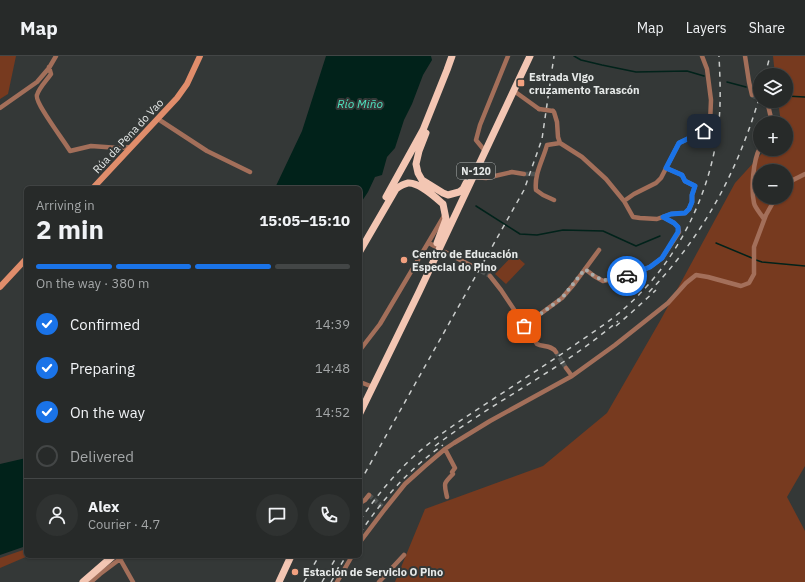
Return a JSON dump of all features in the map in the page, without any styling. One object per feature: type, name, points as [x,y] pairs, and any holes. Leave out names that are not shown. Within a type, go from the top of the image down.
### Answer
[{"type":"highway","points":[[362,240],[423,130],[452,56]]},
{"type":"highway","name":"N-120","points":[[362,410],[530,56]]},
{"type":"highway","points":[[447,70],[438,101],[419,151],[416,164],[418,173],[422,180],[427,184],[448,195],[453,194],[463,189],[479,158],[485,151]]},
{"type":"highway","points":[[362,247],[396,189],[402,185],[410,183],[436,197],[443,204],[446,219],[419,292]]},
{"type":"highway","points":[[83,582],[116,558]]},
{"type":"highway","points":[[278,582],[290,558]]},
{"type":"main road","name":"Rúa da Pena do Vao","points":[[95,186],[177,98],[187,84],[200,56]]},
{"type":"main road","points":[[0,287],[24,262]]},
{"type":"street","points":[[0,108],[37,82],[56,56]]},
{"type":"street","points":[[485,151],[476,140],[480,125],[508,56]]},
{"type":"street","points":[[624,201],[656,183],[661,178],[679,143],[704,131],[710,124],[711,100],[707,69],[702,56]]},
{"type":"street","points":[[745,56],[752,95]]},
{"type":"street","points":[[49,67],[51,74],[37,94],[36,99],[70,151],[91,146],[119,148],[132,147]]},
{"type":"street","points":[[514,91],[540,109],[554,112],[560,143],[582,157],[606,179],[624,201],[632,217],[657,219],[671,214],[685,213],[689,209],[695,186],[685,181],[682,175],[666,168]]},
{"type":"street","points":[[158,119],[207,151],[250,172]]},
{"type":"street","points":[[554,200],[536,190],[535,182],[548,145],[560,143]]},
{"type":"street","points":[[756,156],[754,169],[754,204],[764,219]]},
{"type":"street","points":[[473,177],[486,178],[512,172],[524,174]]},
{"type":"street","points":[[793,180],[805,174]]},
{"type":"street","points":[[362,539],[405,484],[445,449],[490,421],[572,376],[615,345],[668,303],[686,282],[696,275],[740,286],[749,283],[754,274],[754,247],[764,219],[772,204]]},
{"type":"street","points":[[362,347],[380,324],[445,215]]},
{"type":"street","points":[[585,269],[594,276],[603,280],[634,274],[650,267],[662,258],[678,232],[678,227],[674,223],[663,217]]},
{"type":"street","points":[[443,241],[445,252]]},
{"type":"street","points":[[429,243],[436,247]]},
{"type":"street","points":[[524,326],[562,298],[599,250]]},
{"type":"street","points":[[432,263],[445,252]]},
{"type":"street","points":[[445,252],[470,265]]},
{"type":"street","points":[[490,276],[501,290],[536,344],[551,347],[556,352]]},
{"type":"street","points":[[566,368],[572,376]]},
{"type":"street","points":[[362,383],[373,387]]},
{"type":"street","points":[[445,449],[455,468],[452,472],[453,474],[445,482],[447,496]]},
{"type":"street","points":[[362,502],[369,495]]},
{"type":"street","points":[[379,582],[404,555]]},
{"type":"street","points":[[91,582],[116,558],[133,582]]},
{"type":"street","points":[[337,582],[351,558]]},
{"type":"shaded area","points":[[0,56],[16,56],[8,94],[0,99]]},
{"type":"shaded area","points":[[773,56],[805,56],[805,466],[787,497],[805,531],[805,582],[395,582],[425,509],[543,466],[607,413],[660,321],[735,183],[760,156],[793,156],[793,116],[780,116],[779,108],[793,108],[793,68],[774,68]]},
{"type":"shaded area","points":[[514,254],[525,264],[506,284],[495,274]]},
{"type":"shaded area","points":[[24,550],[24,558],[0,568],[0,558]]},
{"type":"water","name":"Río Miño","points":[[326,56],[431,56],[432,60],[423,75],[404,120],[395,148],[387,157],[382,175],[375,177],[362,201],[362,186],[276,186],[302,131]]},
{"type":"water","points":[[24,458],[24,547],[0,555],[0,464]]},
{"type":"waterway","points":[[574,56],[581,60],[636,72],[687,71],[704,76]]},
{"type":"waterway","points":[[727,82],[746,87]]},
{"type":"waterway","points":[[793,96],[805,97]]},
{"type":"waterway","points":[[476,206],[520,234],[537,235],[563,230],[603,231],[636,246],[660,236]]},
{"type":"waterway","points":[[716,243],[752,258]]},
{"type":"waterway","points":[[756,260],[762,262],[805,266]]},
{"type":"tunnel","points":[[524,174],[537,174]]},
{"type":"tunnel","points":[[470,265],[490,276]]},
{"type":"tunnel","points":[[556,352],[566,368]]},
{"type":"tunnel","points":[[369,495],[385,509]]},
{"type":"railway","points":[[362,478],[524,190],[542,139],[554,56]]},
{"type":"railway","points":[[362,517],[391,480],[421,450],[458,422],[554,359],[611,319],[626,307],[662,268],[690,223],[709,173],[719,121],[719,56]]},
{"type":"railway","points":[[767,68],[770,56]]},
{"type":"railway","points":[[649,292],[686,248],[717,201],[741,150],[756,108]]},
{"type":"railway","points":[[616,326],[656,290]]},
{"type":"railway","points":[[435,446],[479,415],[539,378],[595,340],[618,321]]},
{"type":"railway","points":[[362,530],[397,485],[419,464],[443,445]]},
{"type":"railway","points":[[304,582],[318,558]]},
{"type":"railway","points":[[322,582],[336,558]]},
{"type":"railway","points":[[331,582],[345,558]]},
{"type":"way so far","points":[[524,326],[562,298],[585,269],[594,276],[603,280],[627,276]]},
{"type":"place","name":"Estrada Vigo cruzamento Tarascón","points":[[521,83]]},
{"type":"place","name":"Centro de Educación Especial do Pino","points":[[404,260]]},
{"type":"place","name":"Estación de Servicio O Pino","points":[[295,572]]},
{"type":"route","points":[[627,276],[650,267],[662,258],[678,232],[678,227],[663,217],[671,214],[685,213],[689,209],[692,202],[692,195],[695,186],[685,181],[682,175],[666,168],[679,143],[704,131]]}]
